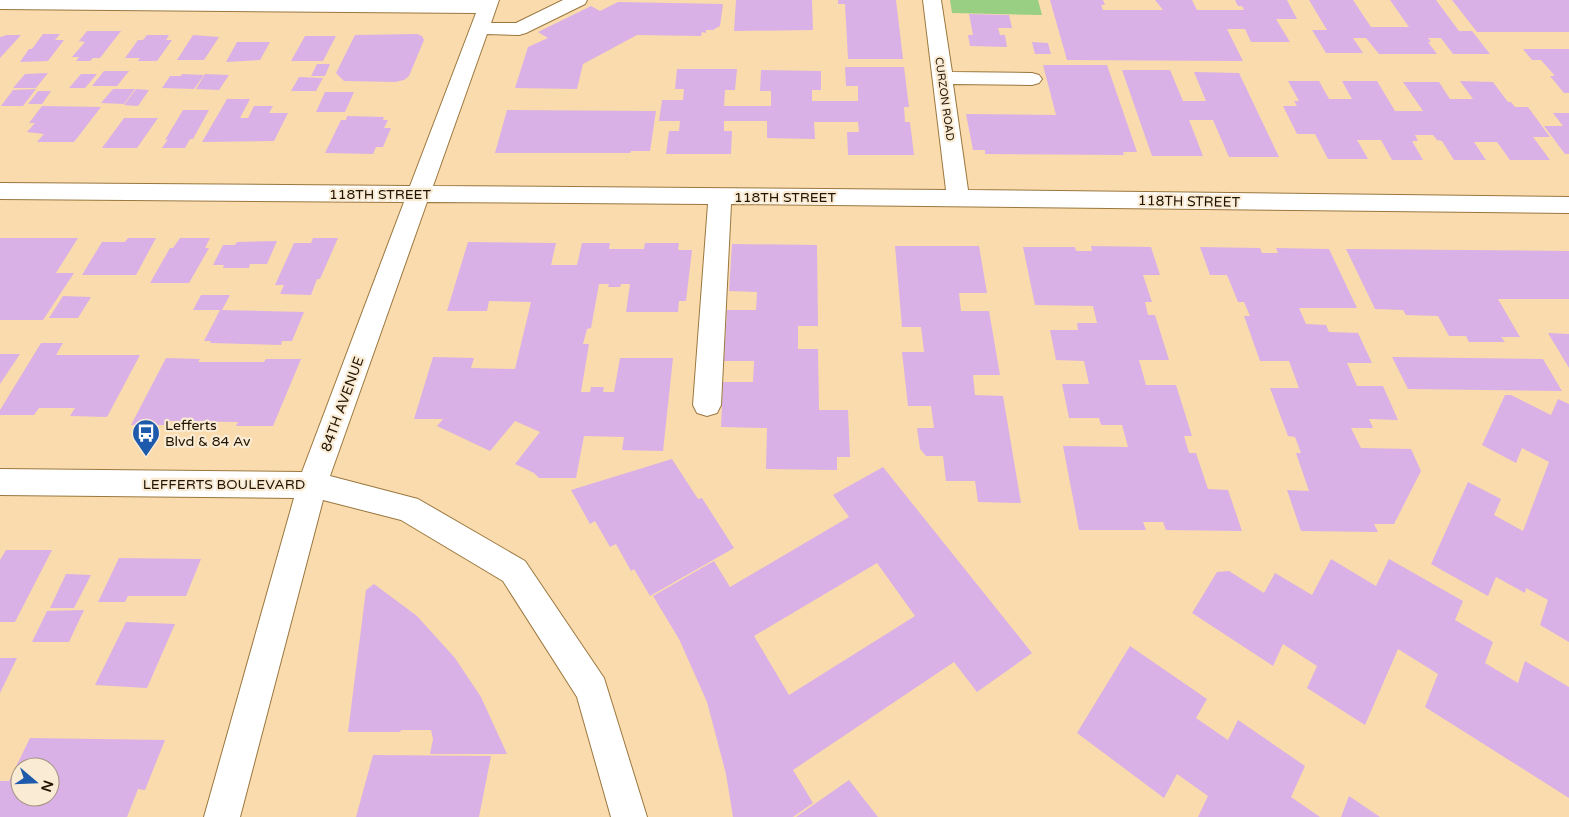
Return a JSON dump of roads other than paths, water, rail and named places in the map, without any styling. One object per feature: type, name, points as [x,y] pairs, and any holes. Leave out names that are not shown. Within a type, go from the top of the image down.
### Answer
[{"type":"street","points":[[0,3],[486,12],[519,29],[578,0]]},
{"type":"street","name":"CURZON ROAD","points":[[932,0],[958,198]]},
{"type":"street","name":"84TH AVENUE","points":[[222,817],[312,485],[486,12]]},
{"type":"street","points":[[942,78],[1032,79]]},
{"type":"street","name":"118TH STREET","points":[[0,191],[958,198],[1569,205]]},
{"type":"street","points":[[707,405],[720,196]]},
{"type":"street","name":"LEFFERTS BOULEVARD","points":[[0,482],[312,485],[408,508],[514,571],[592,690],[629,817]]},
{"type":"place","name":"Lefferts Blvd & 84 Av","points":[[146,457]]}]
